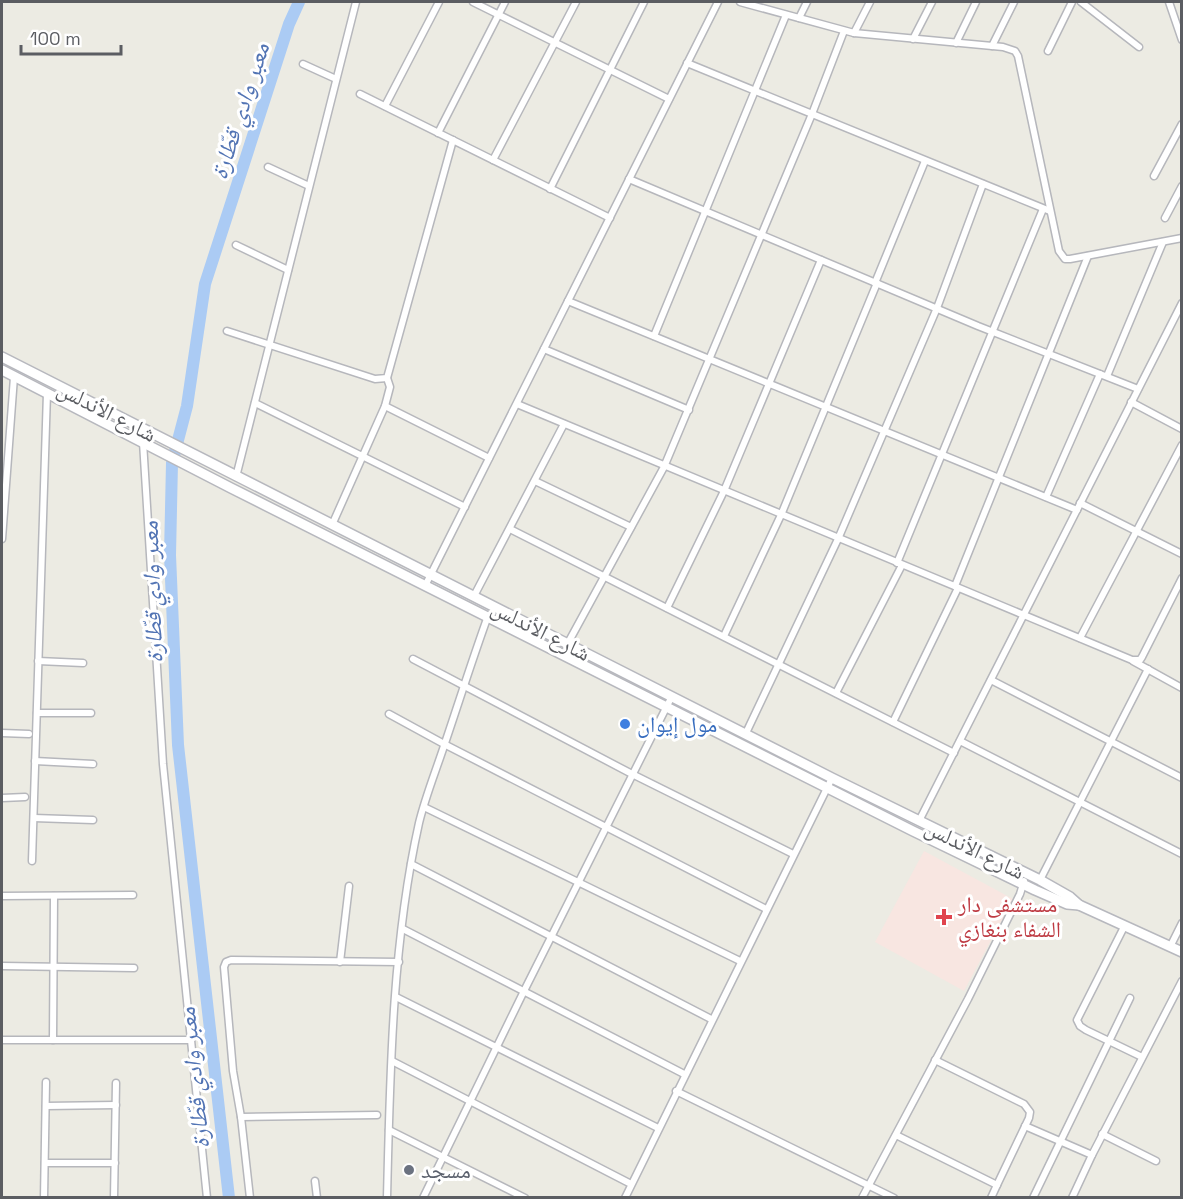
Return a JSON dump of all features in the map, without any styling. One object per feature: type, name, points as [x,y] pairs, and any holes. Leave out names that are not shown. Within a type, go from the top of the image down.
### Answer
[{"type":"main road","name":"شارع الأندلس","points":[[2,357],[832,778],[1040,880],[1070,897],[1079,905],[1182,952]]},
{"type":"main road","name":"شارع الأندلس","points":[[2,370],[1023,885],[1066,904],[1079,905]]},
{"type":"street","points":[[236,477],[356,2]]},
{"type":"street","points":[[386,106],[439,2]]},
{"type":"street","points":[[472,2],[669,99]]},
{"type":"street","points":[[438,133],[505,2]]},
{"type":"street","points":[[493,160],[576,2]]},
{"type":"street","points":[[550,189],[644,2]]},
{"type":"street","points":[[426,584],[718,2]]},
{"type":"street","points":[[740,2],[854,33],[992,46],[1011,50],[1017,56],[1047,210],[1062,256],[1070,260],[1182,238]]},
{"type":"street","points":[[799,18],[807,2]]},
{"type":"street","points":[[854,33],[870,2]]},
{"type":"street","points":[[913,39],[932,2]]},
{"type":"street","points":[[956,43],[976,2]]},
{"type":"street","points":[[992,46],[1014,2]]},
{"type":"street","points":[[1047,51],[1072,2]]},
{"type":"street","points":[[1081,2],[1139,47]]},
{"type":"street","points":[[1169,2],[1182,40]]},
{"type":"street","points":[[654,336],[786,15]]},
{"type":"street","points":[[568,643],[664,467],[711,360],[844,31]]},
{"type":"street","points":[[687,63],[1047,210]]},
{"type":"street","points":[[303,64],[336,79]]},
{"type":"street","points":[[360,94],[610,218]]},
{"type":"street","points":[[1154,176],[1182,124]]},
{"type":"street","points":[[332,525],[385,406],[390,387],[387,378],[453,140]]},
{"type":"street","points":[[724,636],[781,515],[926,160]]},
{"type":"street","points":[[268,167],[309,186]]},
{"type":"street","points":[[629,179],[936,308],[1138,389]]},
{"type":"street","points":[[746,733],[838,539],[936,308],[983,184]]},
{"type":"street","points":[[1165,218],[1182,186]]},
{"type":"street","points":[[836,693],[899,564],[940,454],[1047,210]]},
{"type":"street","points":[[1046,497],[1163,242]]},
{"type":"street","points":[[236,245],[288,270]]},
{"type":"street","points":[[893,722],[957,587],[1088,256]]},
{"type":"street","points":[[667,608],[724,491],[821,260]]},
{"type":"street","points":[[568,301],[1077,510]]},
{"type":"street","points":[[919,821],[1181,306]]},
{"type":"street","points":[[227,331],[375,379],[387,378]]},
{"type":"street","points":[[544,349],[689,410]]},
{"type":"street","points":[[2,539],[14,376]]},
{"type":"street","points":[[33,861],[47,393]]},
{"type":"street","points":[[1131,402],[1182,429]]},
{"type":"street","points":[[255,403],[465,507]]},
{"type":"street","points":[[517,404],[1132,660],[1182,688]]},
{"type":"street","points":[[385,406],[489,458]]},
{"type":"street","points":[[474,596],[564,424]]},
{"type":"street","points":[[143,442],[164,764],[207,1197]]},
{"type":"street","points":[[1080,638],[1182,445]]},
{"type":"street","points":[[535,481],[632,527]]},
{"type":"street","points":[[1080,503],[1182,554]]},
{"type":"street","points":[[510,529],[954,753]]},
{"type":"street","points":[[1132,660],[1140,660],[1142,657],[1182,578]]},
{"type":"street","points":[[387,1197],[388,1130],[396,997],[411,864],[424,807],[488,616]]},
{"type":"street","points":[[413,659],[632,774],[793,854]]},
{"type":"street","points":[[38,660],[83,663]]},
{"type":"street","points":[[1040,880],[1148,669]]},
{"type":"street","points":[[991,680],[1182,778]]},
{"type":"street","points":[[423,1197],[672,696]]},
{"type":"street","points":[[37,713],[91,713]]},
{"type":"street","points":[[389,714],[766,909]]},
{"type":"street","points":[[2,733],[29,734]]},
{"type":"street","points":[[960,741],[1182,854]]},
{"type":"street","points":[[36,761],[93,764]]},
{"type":"street","points":[[625,1197],[832,778]]},
{"type":"street","points":[[2,798],[25,797]]},
{"type":"street","points":[[424,807],[740,961]]},
{"type":"street","points":[[34,818],[93,820]]},
{"type":"street","points":[[411,864],[711,1019]]},
{"type":"street","points":[[862,1197],[968,999],[1027,874]]},
{"type":"street","points":[[340,962],[349,886]]},
{"type":"street","points":[[2,896],[134,895]]},
{"type":"street","points":[[53,1040],[54,896]]},
{"type":"street","points":[[1170,946],[1182,923]]},
{"type":"street","points":[[1124,927],[1077,1020],[1080,1026],[1142,1058]]},
{"type":"street","points":[[403,929],[684,1074]]},
{"type":"street","points":[[250,1197],[233,1071],[224,967],[226,962],[231,960],[399,962]]},
{"type":"street","points":[[2,966],[134,968]]},
{"type":"street","points":[[1072,1197],[1102,1134],[1182,981]]},
{"type":"street","points":[[396,997],[658,1128]]},
{"type":"street","points":[[1033,1197],[1130,998]]},
{"type":"street","points":[[2,1040],[191,1040]]},
{"type":"street","points":[[935,1060],[1024,1104],[1030,1112],[991,1197]]},
{"type":"street","points":[[392,1061],[631,1184]]},
{"type":"street","points":[[44,1197],[46,1082]]},
{"type":"street","points":[[114,1197],[116,1083]]},
{"type":"street","points":[[676,1091],[894,1197]]},
{"type":"street","points":[[46,1106],[116,1105]]},
{"type":"street","points":[[241,1117],[377,1115]]},
{"type":"street","points":[[1025,1126],[1092,1155]]},
{"type":"street","points":[[388,1130],[525,1197]]},
{"type":"street","points":[[1102,1134],[1156,1161]]},
{"type":"street","points":[[896,1135],[997,1185]]},
{"type":"street","points":[[45,1163],[115,1163]]},
{"type":"street","points":[[315,1181],[317,1197]]},
{"type":"shaded area","points":[[924,851],[1013,899],[964,991],[875,942]]},
{"type":"waterway","name":"معبر وادي قطّارة","points":[[229,1198],[178,745],[170,555],[172,463],[187,406],[205,284],[289,24],[299,2]]},
{"type":"place","name":"مول إيوان","points":[[625,724]]},
{"type":"place","name":"مستشفى دار الشفاء بنغازي","points":[[944,917]]},
{"type":"place","name":"مسجد","points":[[409,1170]]}]
